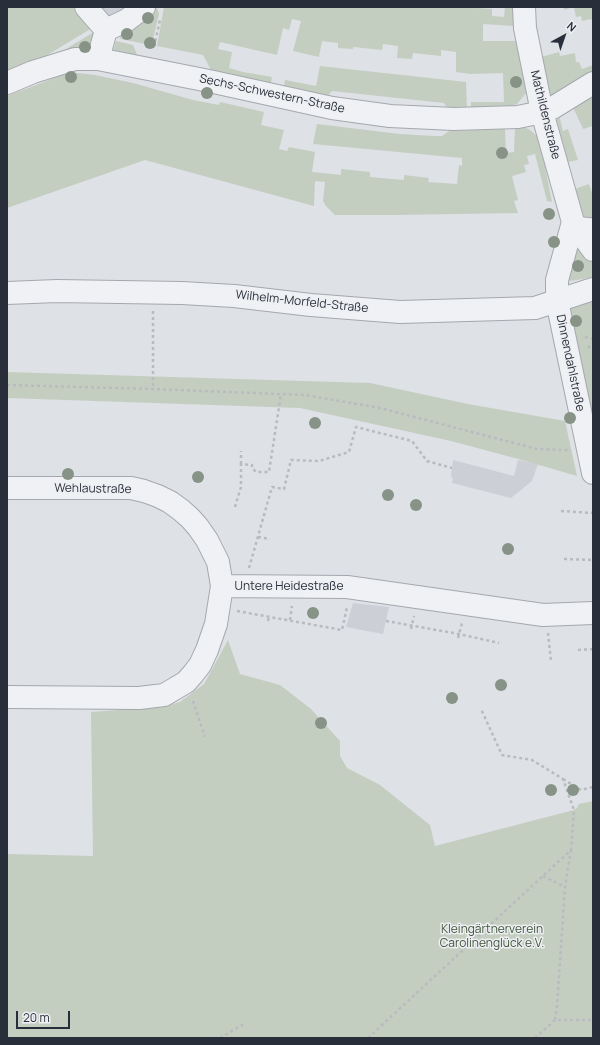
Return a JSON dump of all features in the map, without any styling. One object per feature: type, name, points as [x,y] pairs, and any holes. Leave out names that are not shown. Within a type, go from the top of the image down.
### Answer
[{"type":"street","points":[[86,7],[106,30]]},
{"type":"street","name":"Mathildenstraße","points":[[524,7],[525,28],[542,112],[593,250]]},
{"type":"street","points":[[98,60],[106,30],[127,20],[152,12]]},
{"type":"street","name":"Sechs-Schwestern-Straße","points":[[7,83],[33,72],[75,59],[98,60],[209,80],[326,107],[390,116],[457,119],[518,117],[542,112],[554,107],[593,83]]},
{"type":"street","points":[[557,300],[556,280],[583,223]]},
{"type":"street","name":"Wilhelm-Morfeld-Straße","points":[[7,293],[57,291],[152,292],[234,296],[311,305],[400,312],[535,308],[593,289]]},
{"type":"street","name":"Dinnendahlstraße","points":[[557,300],[593,473]]},
{"type":"street","name":"Wehlaustraße","points":[[7,488],[131,488],[158,496],[170,502],[198,526],[207,540],[218,562],[220,597]]},
{"type":"street","name":"Untere Heidestraße","points":[[220,597],[347,587],[547,615],[593,613]]},
{"type":"street","points":[[7,698],[139,698],[164,695],[186,682],[200,665],[216,624],[220,597]]},
{"type":"path","points":[[152,12],[154,47]]},
{"type":"path","points":[[152,292],[153,389]]},
{"type":"path","points":[[7,385],[305,395],[380,408],[537,449],[570,450],[588,448]]},
{"type":"path","points":[[241,464],[252,465],[252,468],[256,472],[269,472],[281,394]]},
{"type":"path","points":[[250,566],[272,487],[285,489],[291,460],[319,461],[349,452],[356,427],[412,441],[427,461],[452,468]]},
{"type":"path","points":[[235,507],[241,487],[241,451]]},
{"type":"path","points":[[560,510],[593,513]]},
{"type":"path","points":[[258,537],[270,539]]},
{"type":"path","points":[[564,559],[593,560]]},
{"type":"path","points":[[220,597],[269,616],[342,630],[345,617]]},
{"type":"path","points":[[290,620],[292,610]]},
{"type":"path","points":[[547,615],[551,661]]},
{"type":"path","points":[[268,621],[269,616]]},
{"type":"path","points":[[386,621],[499,643]]},
{"type":"path","points":[[320,632],[321,626]]},
{"type":"path","points":[[578,650],[593,649]]},
{"type":"path","points":[[186,682],[205,737]]},
{"type":"path","points":[[481,709],[502,755],[532,760],[580,790],[593,787]]},
{"type":"path","points":[[535,1038],[555,1020],[557,1006],[564,887],[571,850],[574,810],[563,779]]},
{"type":"path","points":[[368,1038],[571,850]]},
{"type":"path","points":[[543,876],[564,887]]},
{"type":"path","points":[[555,1020],[593,1020]]},
{"type":"path","points":[[220,1038],[244,1024]]},
{"type":"shaded area","points":[[92,7],[132,7],[111,20]]},
{"type":"shaded area","points":[[453,460],[514,476],[518,460],[538,464],[532,481],[511,498],[452,483],[453,479],[451,476]]},
{"type":"shaded area","points":[[353,603],[389,607],[383,634],[346,627]]},
{"type":"green space","points":[[7,7],[75,7],[92,28],[49,54],[7,72]]},
{"type":"green space","points":[[153,7],[157,7],[159,14],[153,39],[150,45],[121,39],[119,36]]},
{"type":"green space","points":[[164,7],[477,7],[492,9],[492,16],[504,17],[505,7],[513,7],[514,26],[483,24],[483,41],[516,41],[526,93],[517,104],[513,106],[471,109],[471,102],[504,102],[503,73],[471,74],[456,72],[456,52],[441,50],[441,56],[413,53],[412,59],[397,58],[398,46],[383,44],[382,50],[353,47],[353,49],[338,48],[338,43],[322,41],[319,57],[293,51],[301,21],[292,19],[289,30],[283,28],[277,55],[220,42],[218,49],[232,52],[229,68],[272,77],[271,83],[211,70],[203,55],[157,46]]},
{"type":"green space","points":[[564,7],[574,7],[564,10]]},
{"type":"green space","points":[[574,7],[593,7],[593,22],[591,19],[582,21],[581,16],[576,17]]},
{"type":"green space","points":[[94,32],[94,48],[66,53],[66,49]]},
{"type":"green space","points":[[116,41],[133,45],[139,59],[113,51]]},
{"type":"green space","points":[[559,52],[560,56],[575,53],[576,62],[579,62],[582,69],[593,65],[593,74],[551,97],[541,57]]},
{"type":"green space","points":[[320,66],[466,82],[467,109],[448,109],[444,103],[332,91],[328,96],[284,86],[285,80],[316,86]]},
{"type":"green space","points":[[78,73],[133,83],[193,100],[219,105],[220,102],[264,112],[261,125],[284,130],[279,149],[287,151],[289,147],[315,152],[312,172],[341,175],[341,169],[370,172],[370,177],[404,180],[404,175],[429,178],[428,182],[457,184],[459,165],[462,166],[462,158],[313,144],[317,124],[400,134],[434,136],[442,136],[449,131],[505,129],[506,153],[514,152],[515,128],[524,127],[537,136],[541,146],[552,202],[547,201],[535,154],[527,156],[529,164],[524,165],[526,172],[512,176],[518,200],[514,201],[518,213],[335,215],[323,201],[325,182],[315,181],[314,206],[145,160],[7,208],[7,96],[65,74]]},
{"type":"green space","points":[[593,92],[593,126],[583,129],[572,105]]},
{"type":"green space","points":[[559,115],[563,131],[568,129],[578,160],[568,162],[556,117]]},
{"type":"green space","points":[[589,184],[593,195],[593,219],[584,217],[575,189]]},
{"type":"green space","points":[[574,246],[584,249],[593,263],[593,277],[571,281],[568,280]]},
{"type":"green space","points":[[593,297],[593,432],[568,309],[570,304]]},
{"type":"green space","points":[[7,372],[370,383],[468,404],[565,421],[577,476],[451,441],[300,408],[7,398]]},
{"type":"green space","name":"Kleingärtnerverein Carolinenglück e.V.","points":[[228,640],[240,674],[280,685],[311,709],[340,741],[340,756],[347,768],[380,785],[430,825],[435,846],[574,810],[579,804],[593,801],[593,1038],[7,1038],[7,854],[93,856],[91,712],[160,707],[180,702],[204,684]]}]
